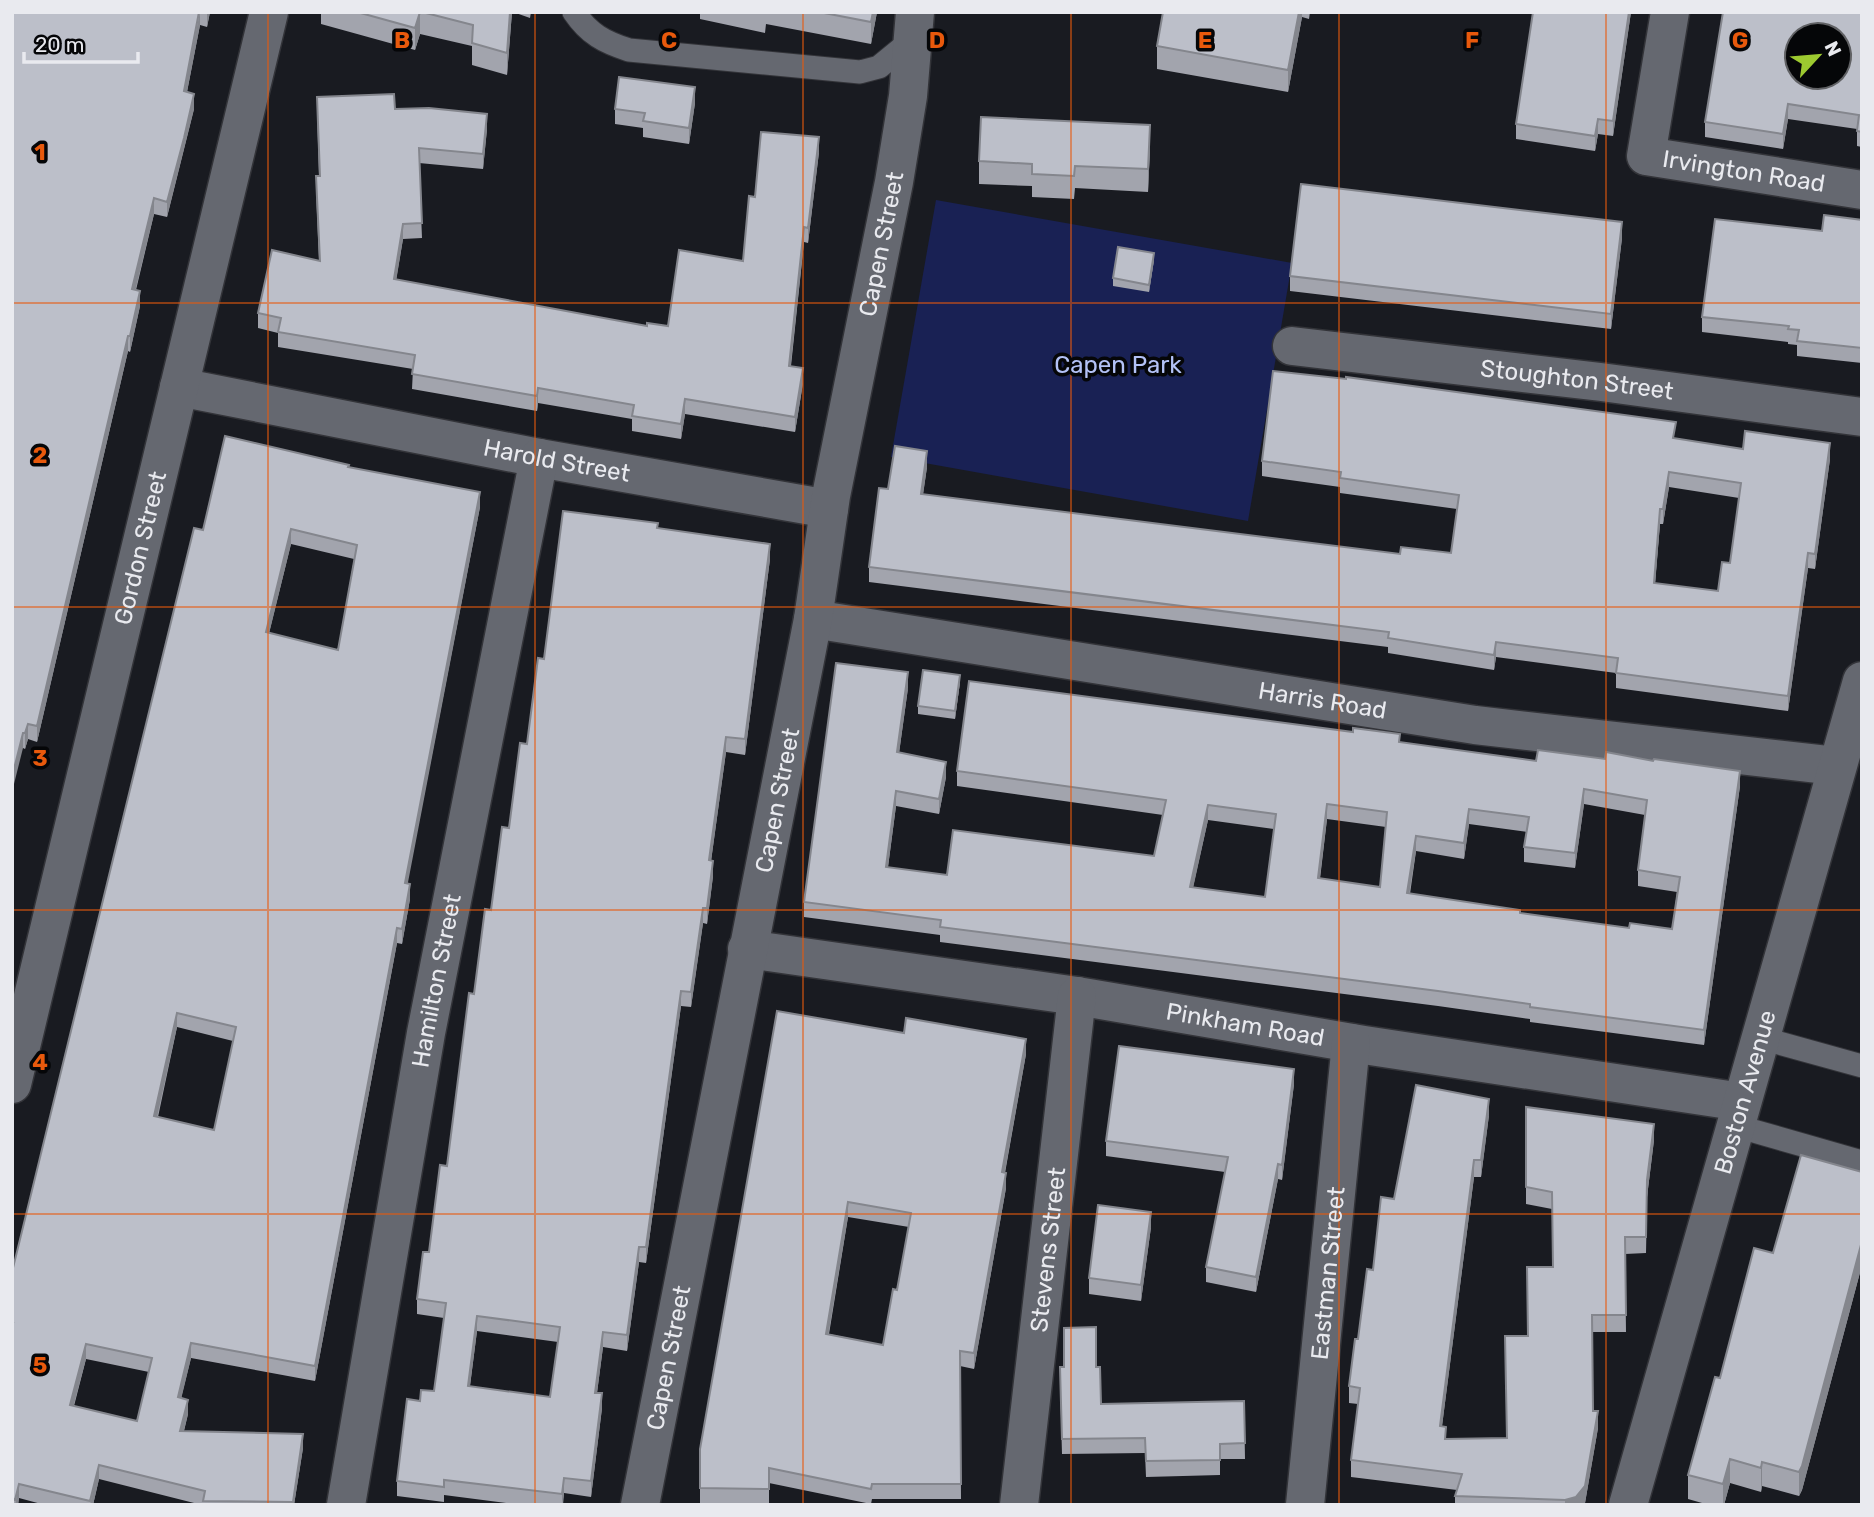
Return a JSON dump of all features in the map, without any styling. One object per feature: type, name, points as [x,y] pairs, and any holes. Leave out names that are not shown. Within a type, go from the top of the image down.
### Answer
[{"type":"street","name":"Gordon Street","points":[[12,1084],[269,12]]},
{"type":"street","name":"Irvington Road","points":[[1671,12],[1646,156],[1862,190]]},
{"type":"street","name":"Capen Street","points":[[640,1505],[813,619],[830,509],[894,182],[908,96],[913,26]]},
{"type":"street","name":"Stoughton Street","points":[[1292,346],[1601,382],[1862,417]]},
{"type":"street","name":"Harold Street","points":[[179,387],[540,458],[830,509]]},
{"type":"street","name":"Hamilton Street","points":[[346,1505],[426,1033],[540,458]]},
{"type":"street","name":"Harris Road","points":[[813,619],[1475,725],[1836,766]]},
{"type":"street","name":"Boston Avenue","points":[[1628,1505],[1862,681]]},
{"type":"street","name":"Pinkham Road","points":[[747,949],[1077,996],[1739,1114]]},
{"type":"street","name":"Stevens Street","points":[[1019,1505],[1077,996]]},
{"type":"street","name":"Eastman Street","points":[[1305,1505],[1351,1043]]},
{"type":"lane","points":[[574,12],[585,29],[605,43],[629,50],[860,72],[879,67],[913,26]]},
{"type":"lane","points":[[1761,1038],[1862,1066]]},
{"type":"lane","points":[[1739,1114],[1862,1162]]},
{"type":"green space","name":"Capen Park","points":[[936,200],[1292,263],[1248,521],[891,457]]},
{"type":"building","points":[[12,12],[199,12],[184,91],[194,94],[184,138],[167,202],[154,198],[132,289],[140,291],[37,726],[28,724],[23,733],[12,777]]},
{"type":"building","points":[[357,12],[420,12],[415,28]]},
{"type":"building","points":[[422,12],[510,12],[507,53],[472,43],[473,25]]},
{"type":"building","points":[[819,12],[873,12],[871,22]]},
{"type":"building","points":[[1163,12],[1299,12],[1288,70],[1157,46]]},
{"type":"building","points":[[1533,12],[1629,12],[1613,121],[1598,119],[1595,136],[1516,124]]},
{"type":"building","points":[[1723,12],[1862,12],[1862,132],[1857,131],[1859,115],[1788,104],[1783,134],[1705,122]]},
{"type":"building","points":[[619,77],[695,87],[689,128],[643,121],[645,113],[615,109]]},
{"type":"building","points":[[394,94],[395,109],[429,108],[487,114],[483,154],[419,148],[422,223],[403,224],[394,279],[647,326],[647,323],[668,326],[679,250],[743,261],[749,196],[755,197],[761,132],[819,137],[808,228],[804,227],[789,366],[803,368],[795,417],[685,399],[681,424],[632,416],[634,405],[538,388],[537,396],[412,374],[415,355],[278,332],[281,318],[258,313],[272,250],[320,261],[316,176],[320,176],[317,97]]},
{"type":"building","points":[[981,117],[1150,125],[1148,169],[1075,166],[1074,176],[1032,174],[1032,164],[979,161]]},
{"type":"building","points":[[1301,184],[1622,222],[1611,314],[1290,276]]},
{"type":"building","points":[[1824,215],[1862,220],[1862,348],[1797,341],[1799,330],[1788,329],[1789,326],[1702,317],[1715,219],[1822,231]]},
{"type":"building","points":[[1118,247],[1154,253],[1149,285],[1113,278]]},
{"type":"building","points":[[1273,371],[1346,377],[1676,422],[1673,438],[1743,449],[1745,431],[1830,443],[1815,554],[1808,553],[1788,696],[1616,673],[1618,658],[1496,642],[1494,655],[1388,638],[1389,632],[869,567],[879,488],[888,489],[895,446],[927,451],[921,494],[1400,554],[1401,547],[1451,553],[1459,495],[1340,478],[1341,472],[1262,461]],"holes":[[[1669,472],[1741,483],[1730,563],[1722,562],[1718,591],[1654,583],[1660,509],[1663,509]]]},
{"type":"building","points":[[225,436],[349,465],[348,467],[480,492],[405,883],[410,884],[402,929],[397,928],[315,1366],[191,1343],[178,1397],[188,1400],[180,1431],[303,1434],[293,1502],[203,1501],[205,1491],[99,1465],[90,1501],[19,1484],[15,1500],[12,1499],[12,1272],[194,528],[203,530]],"holes":[[[291,529],[357,545],[338,650],[266,632]],[[177,1013],[236,1027],[214,1130],[154,1116]],[[86,1344],[152,1358],[137,1421],[70,1405]]]},
{"type":"building","points":[[563,511],[658,523],[657,528],[770,544],[745,739],[726,737],[709,860],[713,861],[707,908],[703,908],[691,992],[681,991],[646,1247],[639,1247],[627,1335],[603,1332],[595,1393],[602,1393],[591,1481],[564,1478],[562,1494],[444,1480],[444,1487],[397,1481],[407,1399],[420,1401],[421,1390],[434,1391],[446,1303],[417,1299],[423,1252],[429,1252],[440,1165],[447,1166],[469,993],[474,994],[485,909],[491,910],[502,827],[509,828],[520,743],[527,744],[538,658],[544,659]],"holes":[[[477,1316],[560,1327],[550,1397],[468,1386]]]},
{"type":"building","points":[[836,663],[908,672],[897,752],[946,762],[939,799],[896,791],[886,867],[947,875],[953,830],[1154,856],[1166,800],[957,771],[969,681],[1353,732],[1353,728],[1400,734],[1399,742],[1536,761],[1538,750],[1605,759],[1606,752],[1653,761],[1654,759],[1740,771],[1704,1030],[1530,1007],[1530,1004],[1438,991],[940,927],[941,920],[804,902]],"holes":[[[1584,789],[1647,800],[1638,870],[1680,877],[1672,929],[1630,923],[1629,928],[1520,913],[1520,910],[1407,893],[1416,836],[1464,843],[1469,809],[1529,817],[1524,847],[1575,853]],[[1327,804],[1387,812],[1380,887],[1318,878]],[[1208,805],[1276,814],[1265,897],[1190,887]]]},
{"type":"building","points":[[923,670],[960,675],[955,711],[918,706]]},
{"type":"building","points":[[777,1011],[904,1033],[906,1018],[1026,1039],[1002,1172],[1006,1173],[974,1353],[960,1351],[961,1484],[872,1484],[871,1489],[769,1468],[769,1489],[700,1488],[700,1449]],"holes":[[[848,1202],[911,1213],[897,1290],[893,1289],[883,1345],[826,1334]]]},
{"type":"building","points":[[1119,1046],[1294,1069],[1282,1165],[1278,1164],[1256,1277],[1206,1267],[1228,1157],[1106,1141]]},
{"type":"building","points":[[1416,1085],[1489,1099],[1481,1160],[1474,1160],[1440,1426],[1446,1427],[1445,1439],[1507,1438],[1505,1336],[1528,1336],[1527,1267],[1553,1267],[1552,1192],[1526,1187],[1526,1107],[1654,1124],[1647,1180],[1646,1237],[1625,1237],[1626,1315],[1592,1315],[1593,1411],[1598,1411],[1585,1486],[1576,1497],[1565,1500],[1455,1496],[1462,1474],[1351,1460],[1360,1388],[1349,1386],[1367,1269],[1373,1270],[1381,1197],[1394,1199]]},
{"type":"building","points":[[1801,1155],[1862,1172],[1862,1241],[1802,1466],[1799,1472],[1762,1462],[1761,1468],[1730,1459],[1723,1484],[1688,1475],[1715,1377],[1720,1378],[1754,1248],[1773,1253]]},
{"type":"building","points":[[1098,1205],[1151,1212],[1141,1285],[1089,1278]]},
{"type":"building","points":[[1096,1327],[1096,1367],[1100,1367],[1101,1404],[1244,1401],[1245,1443],[1220,1444],[1220,1460],[1146,1461],[1145,1438],[1062,1439],[1060,1367],[1064,1367],[1064,1328]]}]
